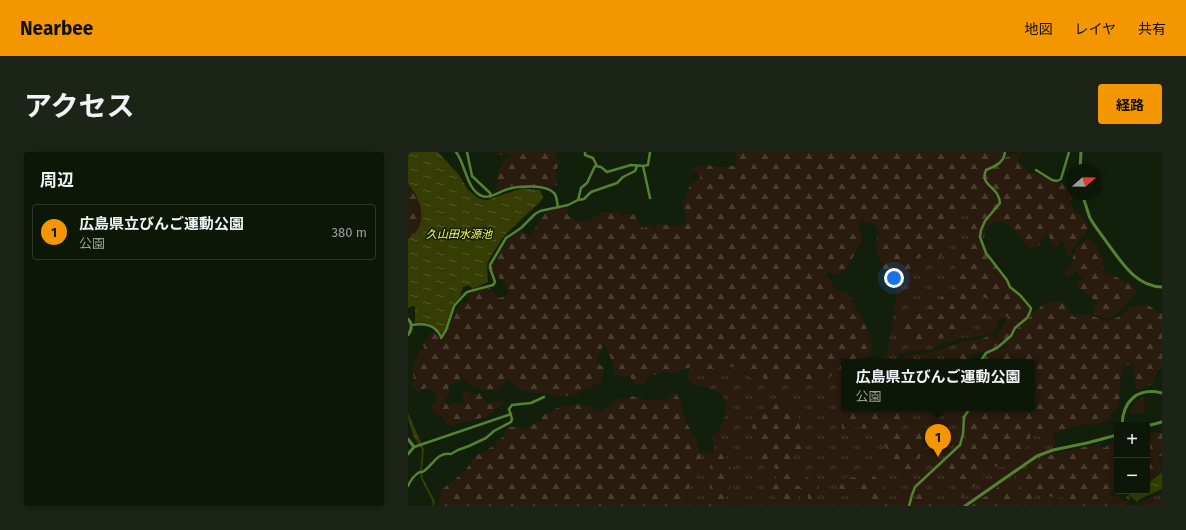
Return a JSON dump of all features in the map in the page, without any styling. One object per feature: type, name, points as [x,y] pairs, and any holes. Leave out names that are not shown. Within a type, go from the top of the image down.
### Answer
[{"type":"street","points":[[456,152],[461,159],[466,178],[473,188],[482,196],[491,196],[510,188],[538,187],[552,191],[555,194],[558,207]]},
{"type":"street","points":[[467,152],[472,176],[490,193],[491,196]]},
{"type":"street","points":[[585,152],[585,155],[593,158],[597,166],[608,172],[631,165],[648,165],[650,152]]},
{"type":"street","points":[[982,359],[986,353],[998,348],[1011,336],[1015,328],[1027,318],[1031,308],[1020,295],[1010,287],[1007,280],[986,253],[980,238],[981,230],[985,221],[1000,203],[998,193],[986,182],[984,179],[984,174],[986,170],[996,166],[1003,159],[1005,152]]},
{"type":"street","points":[[1036,170],[1052,180],[1057,181],[1061,179],[1069,152]]},
{"type":"street","points":[[1080,164],[1081,152]]},
{"type":"street","points":[[578,200],[581,188],[587,183],[597,166]]},
{"type":"street","points":[[413,325],[430,325],[436,329],[441,338],[446,330],[454,306],[464,295],[467,292],[493,285],[495,282],[490,265],[506,238],[521,228],[540,211],[568,205],[584,199],[591,192],[617,183],[623,177],[635,171],[637,166]]},
{"type":"street","points":[[643,166],[650,198]]},
{"type":"street","points":[[1084,200],[1095,226],[1124,266],[1138,279],[1145,283],[1154,287],[1162,287]]},
{"type":"street","points":[[408,319],[413,325]]},
{"type":"street","points":[[408,335],[413,325]]},
{"type":"street","points":[[1122,422],[1124,409],[1132,398],[1147,392],[1162,393]]},
{"type":"street","points":[[408,486],[418,473],[424,471],[437,457],[454,453],[486,438],[494,431],[511,422],[511,414],[509,409],[512,405],[531,403],[544,398]]},
{"type":"street","points":[[909,506],[915,487],[960,445],[964,434],[964,417],[968,411]]},
{"type":"street","points":[[408,454],[414,447],[511,414]]},
{"type":"street","points":[[1150,425],[1162,422]]},
{"type":"street","points":[[965,506],[1037,456],[1053,450],[1114,436]]},
{"type":"street","points":[[408,439],[414,447]]},
{"type":"green space","points":[[495,152],[557,152],[556,159],[561,160],[556,170],[556,181],[559,184],[548,188],[518,185],[495,191],[499,180],[496,177],[504,161],[510,156],[509,154],[499,155]]},
{"type":"green space","points":[[735,152],[1004,152],[1002,159],[986,170],[984,175],[986,183],[997,193],[1000,202],[985,221],[980,238],[986,254],[1007,280],[1009,287],[1031,308],[1026,318],[1015,328],[1011,336],[1004,342],[999,340],[1000,344],[994,348],[972,354],[969,359],[957,359],[957,354],[970,340],[982,339],[990,335],[994,335],[998,340],[999,333],[1008,316],[995,321],[987,311],[987,299],[982,296],[986,318],[969,325],[960,331],[955,330],[946,338],[929,339],[921,343],[902,340],[898,334],[904,319],[926,311],[934,301],[952,291],[957,277],[952,261],[961,258],[958,241],[965,243],[970,240],[972,218],[970,208],[965,204],[958,214],[955,229],[948,246],[936,263],[931,261],[926,255],[914,260],[910,265],[911,281],[904,283],[894,277],[889,282],[884,273],[883,265],[877,255],[876,241],[879,232],[875,225],[862,221],[858,226],[863,239],[847,268],[838,275],[828,272],[826,275],[837,290],[847,292],[862,317],[873,345],[869,356],[861,359],[841,359],[841,374],[834,374],[827,379],[815,379],[792,384],[783,382],[766,384],[763,377],[757,381],[743,370],[736,368],[729,367],[693,370],[691,367],[675,374],[665,372],[650,376],[644,384],[634,384],[630,376],[622,377],[615,375],[613,363],[604,343],[597,360],[598,363],[604,368],[604,375],[601,378],[602,380],[582,392],[570,395],[556,397],[548,393],[522,390],[509,379],[506,380],[501,389],[485,390],[470,384],[462,376],[459,382],[448,386],[450,394],[444,400],[448,405],[456,403],[458,405],[463,402],[462,395],[466,390],[471,394],[481,393],[487,404],[502,399],[504,403],[486,417],[452,425],[446,424],[444,418],[433,412],[430,407],[438,398],[434,391],[425,388],[418,393],[412,385],[414,379],[412,369],[420,349],[425,350],[423,345],[431,332],[438,335],[442,340],[454,312],[461,303],[468,303],[470,299],[467,297],[470,293],[490,288],[499,298],[506,296],[508,288],[490,268],[511,236],[522,231],[530,236],[546,212],[568,206],[567,214],[576,221],[590,220],[601,212],[618,212],[620,216],[631,214],[636,216],[644,229],[649,222],[650,225],[654,226],[657,223],[673,226],[684,224],[687,221],[682,204],[691,183],[700,179],[700,175],[696,171],[689,174],[691,170],[695,167],[704,165],[723,167],[736,165],[737,160]]},
{"type":"green space","points":[[1022,152],[1018,162],[1023,165],[1028,173],[1040,175],[1058,184],[1062,182],[1066,187],[1066,200],[1071,200],[1074,212],[1079,214],[1088,224],[1086,233],[1075,244],[1070,257],[1065,255],[1067,248],[1063,242],[1059,242],[1058,246],[1056,247],[1051,245],[1050,238],[1047,234],[1043,236],[1040,245],[1033,248],[1028,248],[1015,231],[1005,223],[993,223],[986,227],[984,238],[981,237],[985,223],[1001,203],[998,193],[989,184],[985,177],[986,171],[1004,160],[1006,157]]},
{"type":"green space","points":[[408,183],[421,198],[425,222],[408,243]]},
{"type":"green space","points":[[965,203],[970,208],[972,218],[970,240],[965,243],[959,241],[961,258],[952,261],[957,277],[952,292],[934,301],[926,311],[905,319],[902,340],[921,343],[929,339],[946,338],[955,330],[960,331],[969,325],[982,295],[987,299],[987,311],[995,321],[999,319],[995,331],[982,336],[962,338],[939,344],[930,350],[907,351],[899,355],[896,359],[883,359],[888,349],[897,293],[895,287],[889,282],[906,266],[926,255],[931,261],[936,263],[948,246],[955,229],[958,214]]},
{"type":"green space","points":[[1088,238],[1098,249],[1104,271],[1132,285],[1137,293],[1110,319],[1103,318],[1092,313],[1097,302],[1076,286],[1083,278],[1076,271],[1068,278],[1063,272],[1071,265],[1075,249]]},
{"type":"green space","points":[[1059,301],[1063,303],[1074,317],[1076,314],[1090,315],[1106,321],[1113,320],[1134,306],[1146,304],[1162,314],[1162,369],[1158,370],[1152,384],[1136,390],[1133,364],[1124,366],[1121,374],[1119,405],[1111,414],[1109,420],[1089,426],[1084,424],[1040,437],[1031,435],[1026,447],[1013,463],[1001,467],[994,466],[986,471],[982,479],[954,503],[957,489],[944,469],[969,444],[965,434],[964,423],[969,411],[1035,411],[1035,359],[984,359],[987,354],[998,350],[1013,337],[1017,329],[1032,313],[1039,309],[1043,303]]},
{"type":"green space","points":[[970,340],[963,347],[958,359],[902,359],[910,354],[930,353]]},
{"type":"green space","points":[[691,367],[719,369],[732,367],[745,372],[751,378],[763,377],[766,384],[783,382],[792,384],[800,383],[815,379],[827,379],[834,374],[841,374],[841,411],[846,411],[846,433],[848,426],[853,428],[874,429],[880,439],[899,424],[902,411],[988,411],[1045,426],[1055,439],[1056,459],[1104,497],[1118,496],[1132,505],[1137,505],[1152,497],[1162,494],[1162,506],[739,506],[736,504],[734,506],[723,506],[734,477],[725,452],[714,453],[714,446],[711,436],[720,430],[726,411],[725,400],[718,392],[691,383],[687,376]],"holes":[[[776,398],[807,441],[796,452],[791,460],[763,461],[757,449],[759,440],[751,425],[759,414],[768,411]]]},
{"type":"green space","points":[[675,392],[680,400],[686,422],[696,439],[703,465],[698,476],[689,488],[685,506],[436,506],[439,502],[441,491],[465,471],[477,455],[485,452],[503,437],[508,427],[524,429],[541,420],[543,415],[548,412],[567,405],[578,404],[602,411],[620,398],[629,399],[632,396],[648,400],[667,399]]},
{"type":"green space","points":[[1144,397],[1144,412],[1136,414],[1129,413],[1131,408]]},
{"type":"green space","points":[[776,398],[781,399],[788,404],[801,422],[800,430],[807,441],[804,450],[796,452],[791,460],[793,470],[798,474],[803,471],[809,479],[818,479],[819,485],[817,497],[811,506],[807,506],[808,494],[802,483],[793,479],[782,480],[773,466],[771,464],[767,466],[759,454],[759,440],[751,425],[759,414],[768,411]]},
{"type":"green space","points":[[845,411],[862,411],[866,413],[868,411],[905,411],[908,415],[899,424],[902,427],[904,434],[912,429],[919,430],[922,439],[928,439],[930,443],[908,473],[899,472],[893,475],[890,466],[881,460],[882,453],[887,450],[874,429],[853,428],[849,426],[846,434],[842,429],[841,413]]},
{"type":"green space","points":[[853,411],[868,411],[866,413]]},
{"type":"green space","points":[[1150,432],[1162,432],[1162,455],[1158,457],[1162,469],[1150,480]]},
{"type":"green space","points":[[1114,441],[1114,492],[1112,491],[1109,493],[1112,498],[1115,499],[1111,506],[1074,506],[1063,498],[1039,495],[1026,501],[1019,496],[1020,475],[1036,461],[1059,453],[1099,444],[1105,448],[1110,442]]},
{"type":"green space","points":[[700,452],[711,453],[710,491],[699,506],[685,506],[689,488],[698,476],[703,465]]},
{"type":"green space","points":[[725,452],[734,477],[723,506],[699,506],[710,491],[711,453]]},
{"type":"green space","points":[[770,470],[772,470],[775,480],[779,485],[789,484],[801,487],[803,490],[799,494],[796,506],[789,504],[786,506],[769,491],[768,478]]},
{"type":"green space","points":[[864,470],[874,476],[882,484],[889,506],[874,506],[856,487],[849,494],[849,496],[842,496],[839,487],[842,479],[848,477],[862,478],[865,475],[856,471]]},
{"type":"green space","points":[[1015,474],[1015,491],[1019,500],[1017,506],[1013,506],[1010,503],[1006,506],[969,506],[988,495]]},
{"type":"green space","points":[[926,487],[937,495],[941,506],[914,506],[915,498]]},
{"type":"water","name":"久山田水源池","points":[[408,152],[438,152],[459,175],[468,190],[480,199],[487,200],[523,188],[540,190],[543,197],[540,202],[501,240],[487,263],[488,282],[473,289],[468,285],[463,287],[460,297],[452,306],[445,329],[441,334],[430,324],[415,323],[415,307],[413,306],[408,308],[408,239],[418,229],[421,212],[415,193],[408,183]]},
{"type":"water","points":[[408,413],[424,449],[422,470],[423,479],[435,501],[434,506],[421,479],[420,471],[422,450],[413,435]]},
{"type":"water","points":[[1162,472],[1162,489],[1140,499],[1137,502],[1130,496],[1129,500],[1125,497],[1130,494],[1150,494],[1151,481]]},
{"type":"place","name":"広島県立びんご運動公園","points":[[938,457]]}]
